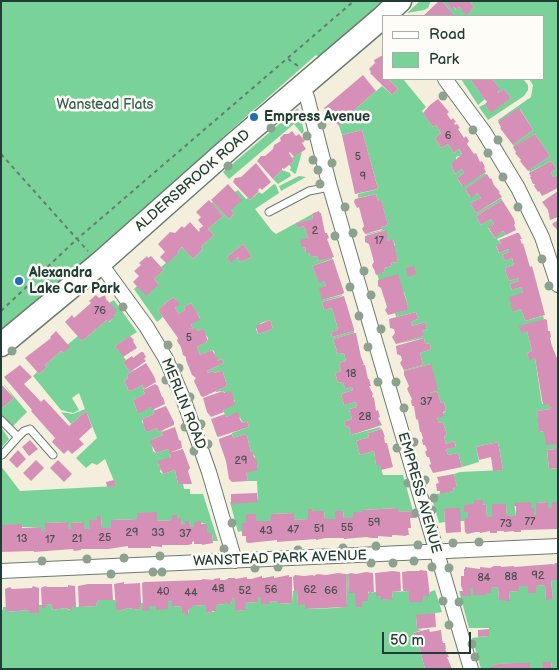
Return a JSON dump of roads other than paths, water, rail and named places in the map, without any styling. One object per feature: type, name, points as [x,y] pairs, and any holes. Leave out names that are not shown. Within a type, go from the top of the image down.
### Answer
[{"type":"main road","name":"ALDERSBROOK ROAD","points":[[1,344],[100,263],[301,77],[382,17]]},
{"type":"street","name":"EMPRESS AVENUE","points":[[301,77],[330,187],[470,669]]},
{"type":"street","points":[[446,80],[484,132],[518,188],[542,237],[558,285]]},
{"type":"street","name":"MERLIN ROAD","points":[[100,263],[146,326],[170,367],[184,398],[209,472],[234,561]]},
{"type":"street","name":"WANSTEAD PARK AVENUE","points":[[1,570],[558,546]]},
{"type":"lane","points":[[269,212],[309,191],[330,187]]},
{"type":"lane","points":[[1,420],[18,437]]},
{"type":"lane","points":[[2,455],[24,431],[30,430],[53,455]]},
{"type":"place","name":"Empress Avenue","points":[[254,117]]},
{"type":"place","name":"Alexandra Lake Car Park","points":[[19,281]]},
{"type":"park label","name":"Wanstead Flats","points":[[105,105]]}]
